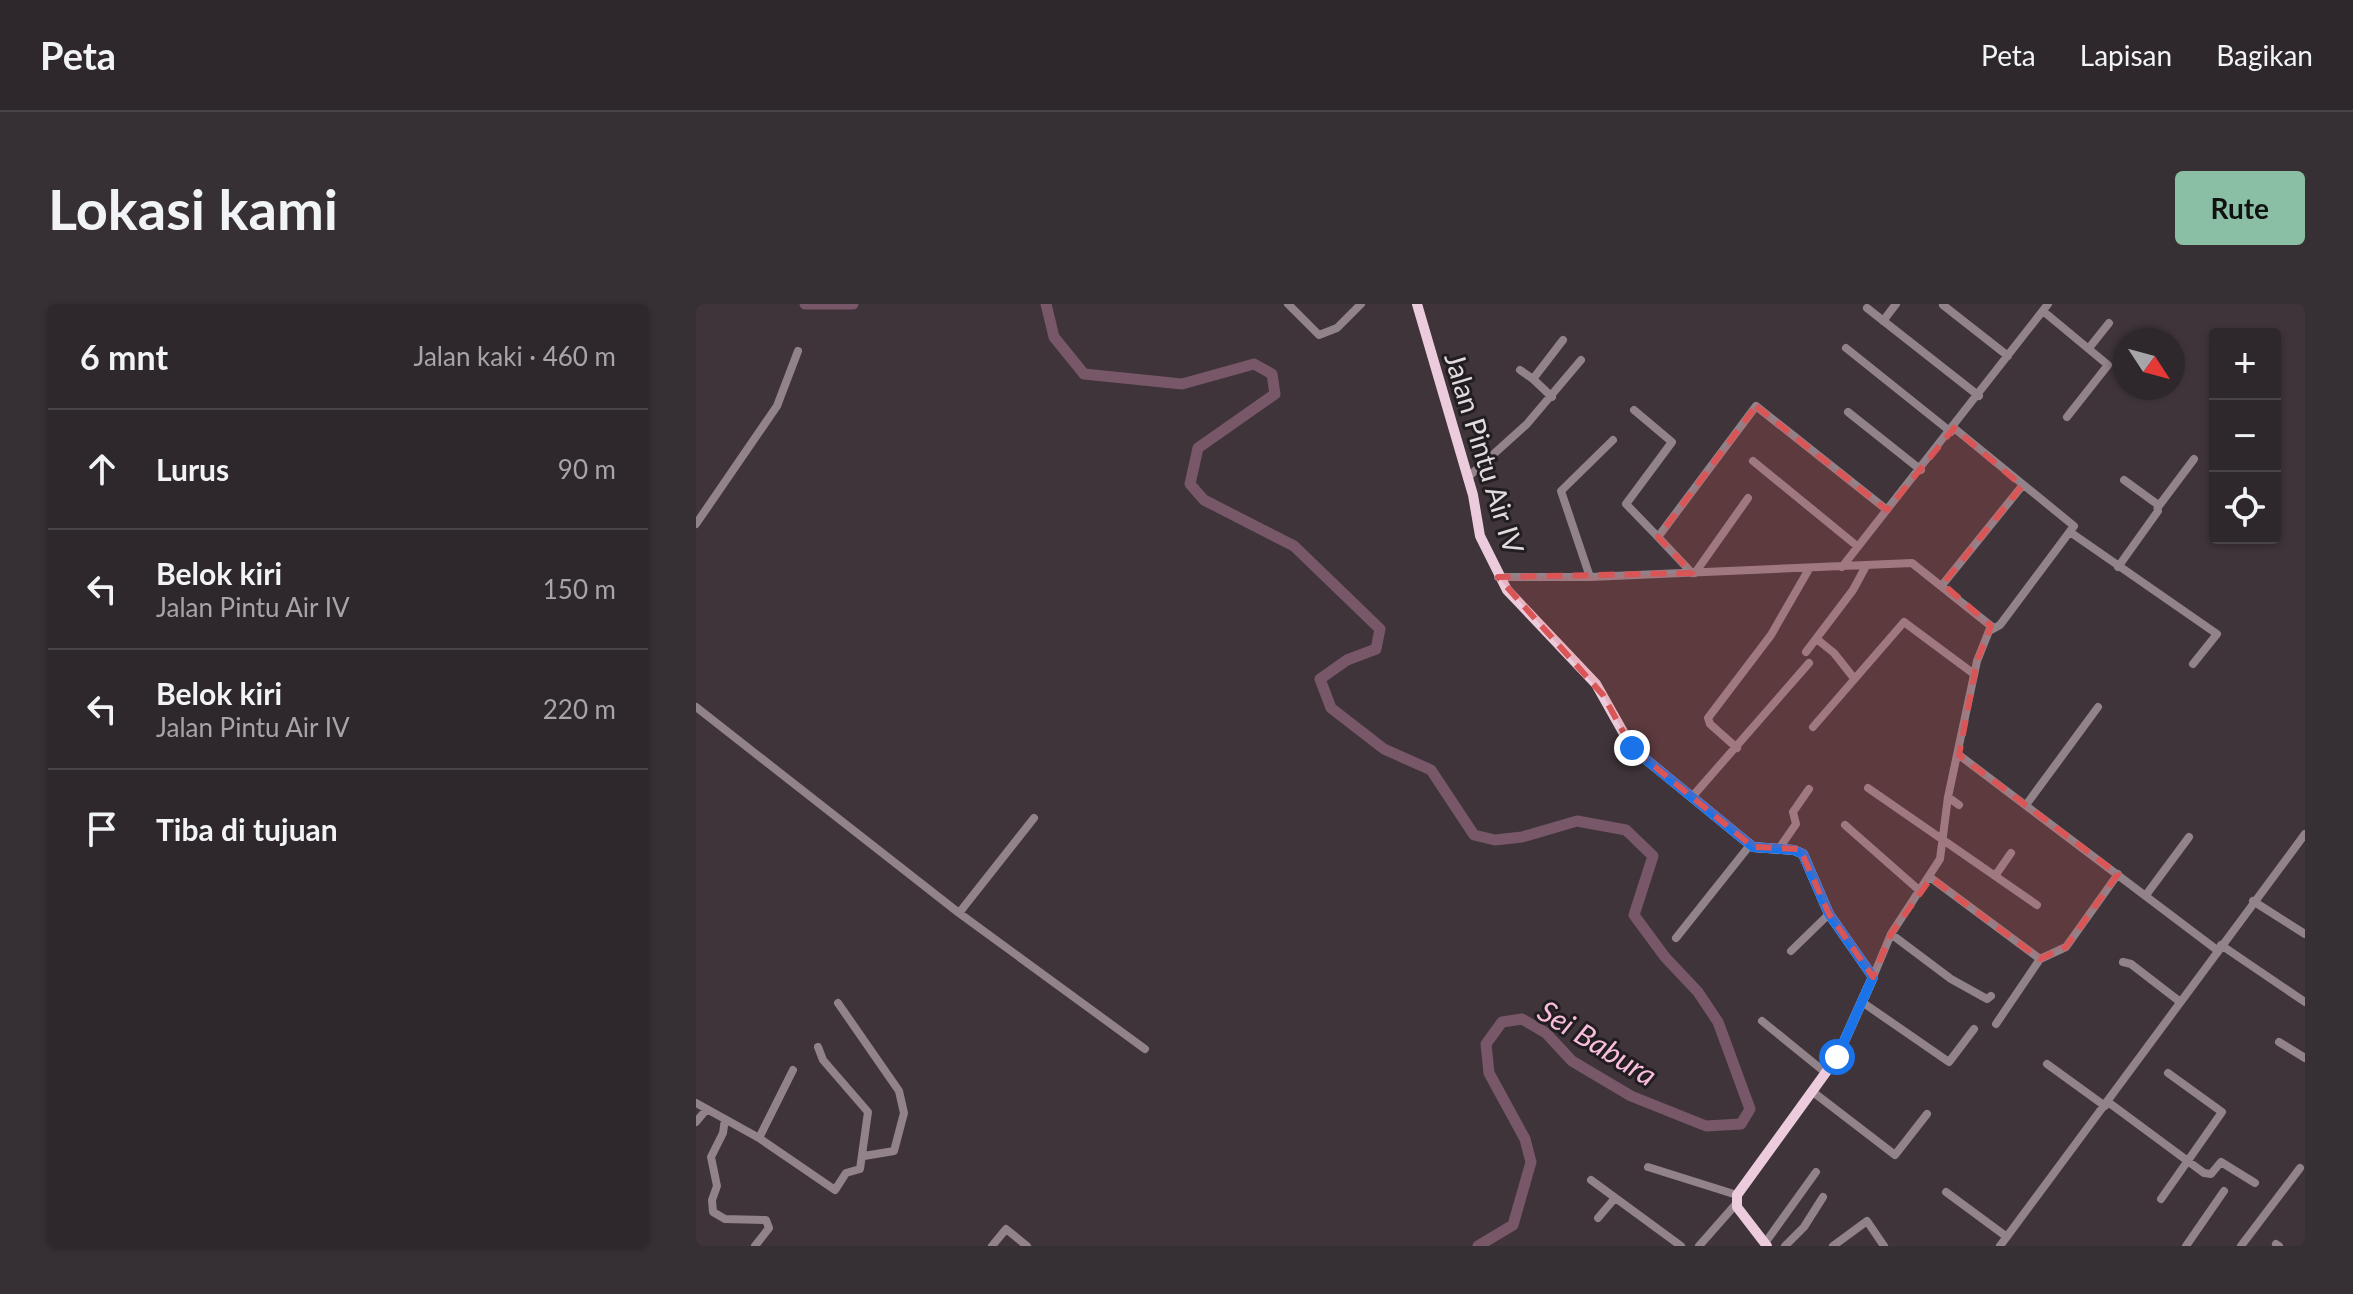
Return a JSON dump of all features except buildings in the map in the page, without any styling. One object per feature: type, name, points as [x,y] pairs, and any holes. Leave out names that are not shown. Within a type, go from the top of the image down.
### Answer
[{"type":"main road","name":"Jalan Pintu Air IV","points":[[1417,304],[1467,478],[1480,536],[1498,577],[1596,684],[1630,745],[1750,845],[1759,849],[1794,850],[1803,854],[1829,914],[1873,977]]},
{"type":"main road","points":[[1766,1244],[1737,1200],[1842,1049],[1873,977]]},
{"type":"street","points":[[1288,304],[1319,335],[1337,328],[1361,304]]},
{"type":"street","points":[[1883,321],[1896,304]]},
{"type":"street","points":[[1943,305],[2008,356]]},
{"type":"street","points":[[1842,567],[1953,430],[2046,307],[2108,366],[2067,417]]},
{"type":"street","points":[[1867,308],[1979,396]]},
{"type":"street","points":[[2089,348],[2109,323]]},
{"type":"street","points":[[1533,379],[1563,340]]},
{"type":"street","points":[[1846,348],[2074,526],[2000,625],[1991,630]]},
{"type":"street","points":[[696,524],[777,406],[798,351]]},
{"type":"street","points":[[1467,478],[1506,445],[1552,397],[1581,360]]},
{"type":"street","points":[[1520,370],[1552,397]]},
{"type":"street","points":[[1658,537],[1756,406],[1887,510]]},
{"type":"street","points":[[1634,410],[1672,442],[1626,504],[1694,573]]},
{"type":"street","points":[[1848,412],[1921,470]]},
{"type":"street","points":[[1590,577],[1561,489],[1613,440]]},
{"type":"street","points":[[2118,567],[2194,459]]},
{"type":"street","points":[[1753,461],[1857,546]]},
{"type":"street","points":[[2124,480],[2158,507]]},
{"type":"street","points":[[1943,584],[2022,486]]},
{"type":"street","points":[[1694,573],[1748,498]]},
{"type":"street","points":[[2070,532],[2217,634],[2193,664]]},
{"type":"street","points":[[1498,577],[1590,577],[1912,563],[1943,584],[1991,626],[1974,674],[1948,797],[1940,859],[1931,878],[1891,934],[1873,977]]},
{"type":"street","points":[[1806,652],[1818,640],[1866,566]]},
{"type":"street","points":[[1737,748],[1710,724],[1708,718],[1771,635],[1809,569]]},
{"type":"street","points":[[1813,727],[1853,677],[1904,622],[1974,674]]},
{"type":"street","points":[[1818,640],[1853,677]]},
{"type":"street","points":[[1692,797],[1809,663]]},
{"type":"street","points":[[696,707],[959,913],[1145,1049]]},
{"type":"street","points":[[2026,805],[2098,707]]},
{"type":"street","points":[[1959,755],[2219,948],[2305,1002]]},
{"type":"street","points":[[1868,788],[2037,905]]},
{"type":"street","points":[[1778,850],[1796,824],[1793,812],[1809,789]]},
{"type":"street","points":[[1948,797],[1959,805]]},
{"type":"street","points":[[959,913],[1034,818]]},
{"type":"street","points":[[1845,825],[1920,891]]},
{"type":"street","points":[[2000,1246],[2305,834]]},
{"type":"street","points":[[2146,895],[2189,837]]},
{"type":"street","points":[[1676,938],[1750,845]]},
{"type":"street","points":[[1995,876],[2011,853]]},
{"type":"street","points":[[1996,1024],[2040,959],[2066,947],[2118,874]]},
{"type":"street","points":[[1931,878],[2040,959]]},
{"type":"street","points":[[2253,901],[2305,934]]},
{"type":"street","points":[[1791,951],[1829,914]]},
{"type":"street","points":[[1891,934],[1957,982],[1987,999],[1991,996]]},
{"type":"street","points":[[2123,962],[2131,964],[2179,1001]]},
{"type":"street","points":[[1862,1002],[1949,1062],[1974,1029]]},
{"type":"street","points":[[838,1003],[899,1091],[904,1113],[894,1151],[864,1156]]},
{"type":"street","points":[[1762,1021],[1826,1073]]},
{"type":"street","points":[[2279,1042],[2305,1058]]},
{"type":"street","points":[[696,1103],[759,1138],[835,1190],[846,1173],[860,1169],[868,1112],[823,1060],[818,1047]]},
{"type":"street","points":[[2047,1064],[2208,1174],[2221,1162],[2255,1183]]},
{"type":"street","points":[[759,1138],[793,1070]]},
{"type":"street","points":[[2161,1199],[2222,1112],[2168,1073]]},
{"type":"street","points":[[1813,1092],[1895,1155],[1927,1114]]},
{"type":"street","points":[[696,1122],[706,1110]]},
{"type":"street","points":[[725,1119],[723,1133],[711,1157],[717,1186],[711,1206],[713,1212],[725,1219],[766,1220],[769,1228],[755,1246]]},
{"type":"street","points":[[1648,1167],[1737,1200],[1699,1246]]},
{"type":"street","points":[[2241,1246],[2300,1168]]},
{"type":"street","points":[[1766,1244],[1816,1172]]},
{"type":"street","points":[[1591,1180],[1681,1246]]},
{"type":"street","points":[[2186,1246],[2224,1191]]},
{"type":"street","points":[[1946,1192],[2007,1237]]},
{"type":"street","points":[[1785,1246],[1804,1227],[1823,1197]]},
{"type":"street","points":[[1598,1218],[1615,1198]]},
{"type":"street","points":[[1833,1246],[1867,1221],[1884,1246]]},
{"type":"street","points":[[992,1246],[1006,1229],[1027,1246]]},
{"type":"highlighted area","points":[[1756,406],[1887,510],[1954,428],[2022,486],[1943,584],[1991,626],[1977,661],[1959,755],[2118,874],[2066,947],[2040,959],[1931,878],[1891,934],[1873,977],[1829,914],[1800,849],[1753,847],[1632,748],[1603,695],[1498,577],[1692,573],[1658,537]]},
{"type":"waterway","name":"Sei Babura","points":[[805,304],[853,304]]},
{"type":"waterway","name":"Sei Babura","points":[[1046,304],[1054,337],[1084,374],[1182,384],[1254,364],[1272,374],[1275,394],[1198,448],[1190,484],[1204,500],[1294,546],[1380,629],[1376,649],[1347,660],[1320,679],[1331,708],[1384,749],[1431,770],[1474,835],[1495,840],[1522,837],[1577,821],[1626,830],[1653,856],[1634,915],[1665,957],[1698,992],[1718,1022],[1750,1109],[1741,1124],[1706,1126],[1631,1096],[1572,1061],[1546,1033],[1522,1019],[1502,1022],[1486,1044],[1489,1073],[1525,1139],[1531,1162],[1513,1225],[1478,1246]]},
{"type":"route","points":[[1632,748],[1753,847],[1794,850],[1803,854],[1829,914],[1873,977],[1837,1057]]}]
